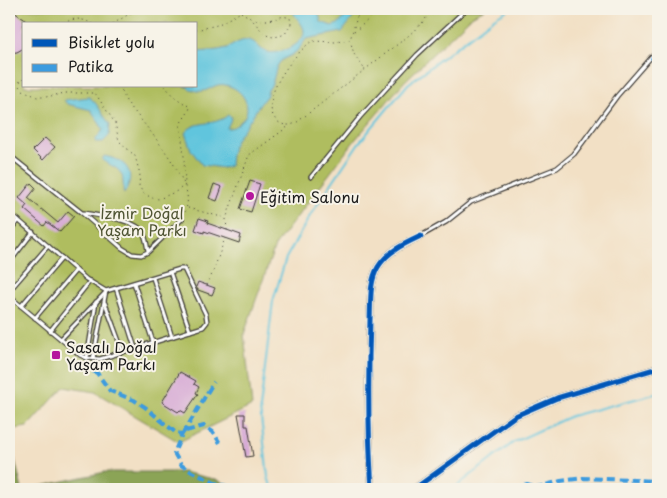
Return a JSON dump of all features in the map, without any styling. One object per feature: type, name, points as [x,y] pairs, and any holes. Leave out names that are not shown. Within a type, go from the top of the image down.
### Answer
[{"type":"street","points":[[372,489],[369,351],[372,282],[378,268],[388,254],[421,236]]},
{"type":"street","points":[[414,489],[515,416],[558,398],[658,368]]},
{"type":"lane","points":[[311,177],[360,117],[417,55],[463,12],[469,9]]},
{"type":"lane","points":[[421,236],[446,222],[471,202],[557,168],[574,154],[617,96],[651,57],[658,52]]},
{"type":"lane","points":[[9,155],[82,213],[122,248],[132,254],[140,255],[148,252],[182,219]]},
{"type":"lane","points":[[9,212],[76,270],[106,291]]},
{"type":"lane","points":[[82,213],[129,222],[138,226],[143,231],[148,252]]},
{"type":"lane","points":[[9,232],[18,220]]},
{"type":"lane","points":[[9,263],[33,232]]},
{"type":"lane","points":[[9,290],[48,246]]},
{"type":"lane","points":[[21,306],[62,258]]},
{"type":"lane","points":[[9,296],[50,331],[80,356],[93,359],[100,359],[202,327],[207,322],[206,315],[184,269],[180,269],[106,291],[61,340]]},
{"type":"lane","points":[[35,318],[76,270]]},
{"type":"lane","points":[[170,272],[190,331]]},
{"type":"lane","points":[[153,278],[172,337]]},
{"type":"lane","points":[[50,331],[90,281]]},
{"type":"lane","points":[[134,283],[153,342]]},
{"type":"lane","points":[[116,288],[135,348]]},
{"type":"lane","points":[[93,359],[106,291]]},
{"type":"lane","points":[[87,358],[96,302]]},
{"type":"lane","points":[[104,302],[123,352]]},
{"type":"path","points":[[116,22],[137,9]]},
{"type":"path","points":[[198,30],[217,25],[244,9]]},
{"type":"path","points":[[364,9],[357,17],[350,40],[354,54],[365,70]]},
{"type":"path","points":[[353,31],[380,9]]},
{"type":"path","points":[[228,230],[226,219],[249,155],[296,123],[365,70],[412,32],[433,9]]},
{"type":"path","points":[[241,12],[253,20],[263,32],[271,37],[285,34],[291,24],[290,18],[286,16],[266,20],[253,20]]},
{"type":"path","points":[[66,22],[76,18],[87,22]]},
{"type":"path","points":[[289,126],[276,120],[271,109],[271,100],[287,66],[312,41],[335,42],[350,40]]},
{"type":"path","points":[[22,80],[20,86],[23,90],[37,97],[65,93],[94,93],[115,123],[119,141],[135,156],[140,174],[139,186],[148,196],[159,199],[185,185]]},
{"type":"path","points":[[122,88],[126,100],[177,170],[185,185]]},
{"type":"path","points":[[167,88],[173,96],[190,107],[180,124],[188,199],[187,208],[182,219]]},
{"type":"path","points":[[187,208],[226,219]]},
{"type":"path","points":[[206,285],[213,272],[225,238]]},
{"type":"green space","name":"İzmir Doğal Yaşam Parkı","points":[[9,9],[485,9],[473,15],[404,82],[355,140],[275,246],[244,334],[252,406],[179,442],[95,392],[64,387],[27,427],[9,430]]},
{"type":"green space","points":[[9,435],[22,489],[9,489]]},
{"type":"green space","points":[[105,472],[183,472],[218,480],[231,489],[28,489]]},
{"type":"water","points":[[292,9],[315,9],[319,14],[321,22],[332,26],[338,24],[354,9],[360,9],[342,32],[306,39],[296,52],[278,64],[267,95],[234,144],[230,166],[223,168],[202,165],[191,150],[185,133],[194,126],[217,121],[228,115],[232,117],[227,128],[233,127],[244,118],[247,107],[239,92],[229,86],[217,85],[205,91],[189,88],[198,88],[198,52],[227,48],[245,40],[254,42],[262,49],[272,53],[290,48],[300,41],[304,32]]},
{"type":"water","points":[[89,97],[95,102],[110,124],[109,136],[103,142],[95,142],[103,129],[91,110],[67,104],[64,100]]},
{"type":"water","points":[[104,156],[119,161],[128,169],[130,180],[124,194],[123,177],[116,168],[102,160]]},
{"type":"building","points":[[9,10],[26,22],[22,22],[22,49],[9,53]]},
{"type":"building","points":[[45,138],[55,147],[43,160],[33,150]]},
{"type":"building","name":"Eğitim Salonu","points":[[250,181],[260,184],[251,212],[240,209]]},
{"type":"building","points":[[31,183],[36,188],[28,198],[58,223],[68,211],[74,216],[60,232],[47,222],[44,226],[24,209],[27,205],[19,198]]},
{"type":"building","points":[[214,184],[222,187],[217,201],[209,198]]},
{"type":"building","points":[[199,218],[208,221],[207,223],[241,235],[239,243],[204,231],[204,233],[195,230]]},
{"type":"building","points":[[198,282],[215,288],[212,295],[198,290],[196,287]]},
{"type":"building","points":[[180,372],[196,381],[194,384],[199,387],[196,393],[198,394],[185,413],[180,410],[178,412],[162,402]]},
{"type":"building","points":[[238,414],[245,414],[245,426],[248,426],[253,456],[246,457]]},
{"type":"waterway","points":[[272,489],[268,477],[260,409],[273,301],[286,258],[311,214],[358,144],[408,84],[494,18],[509,9]]},
{"type":"waterway","points":[[453,489],[514,442],[571,416],[658,393]]},
{"type":"marked path","points":[[651,57],[658,61]]},
{"type":"marked path","points":[[82,366],[97,373],[110,391],[134,400],[176,433],[182,434],[174,453],[181,465],[215,483],[238,489]]},
{"type":"marked path","points":[[182,434],[214,382]]},
{"type":"marked path","points":[[186,431],[204,426],[213,432],[220,443]]},
{"type":"marked path","points":[[512,489],[527,484],[538,487],[583,478],[658,481]]},
{"type":"cycle path","points":[[372,489],[369,383],[373,279],[382,261],[392,252],[421,236]]},
{"type":"cycle path","points":[[414,489],[515,416],[557,398],[658,368]]},
{"type":"place","name":"Eğitim Salonu","points":[[250,196]]},
{"type":"place","name":"Sasalı Doğal Yaşam Parkı","points":[[56,355]]}]
